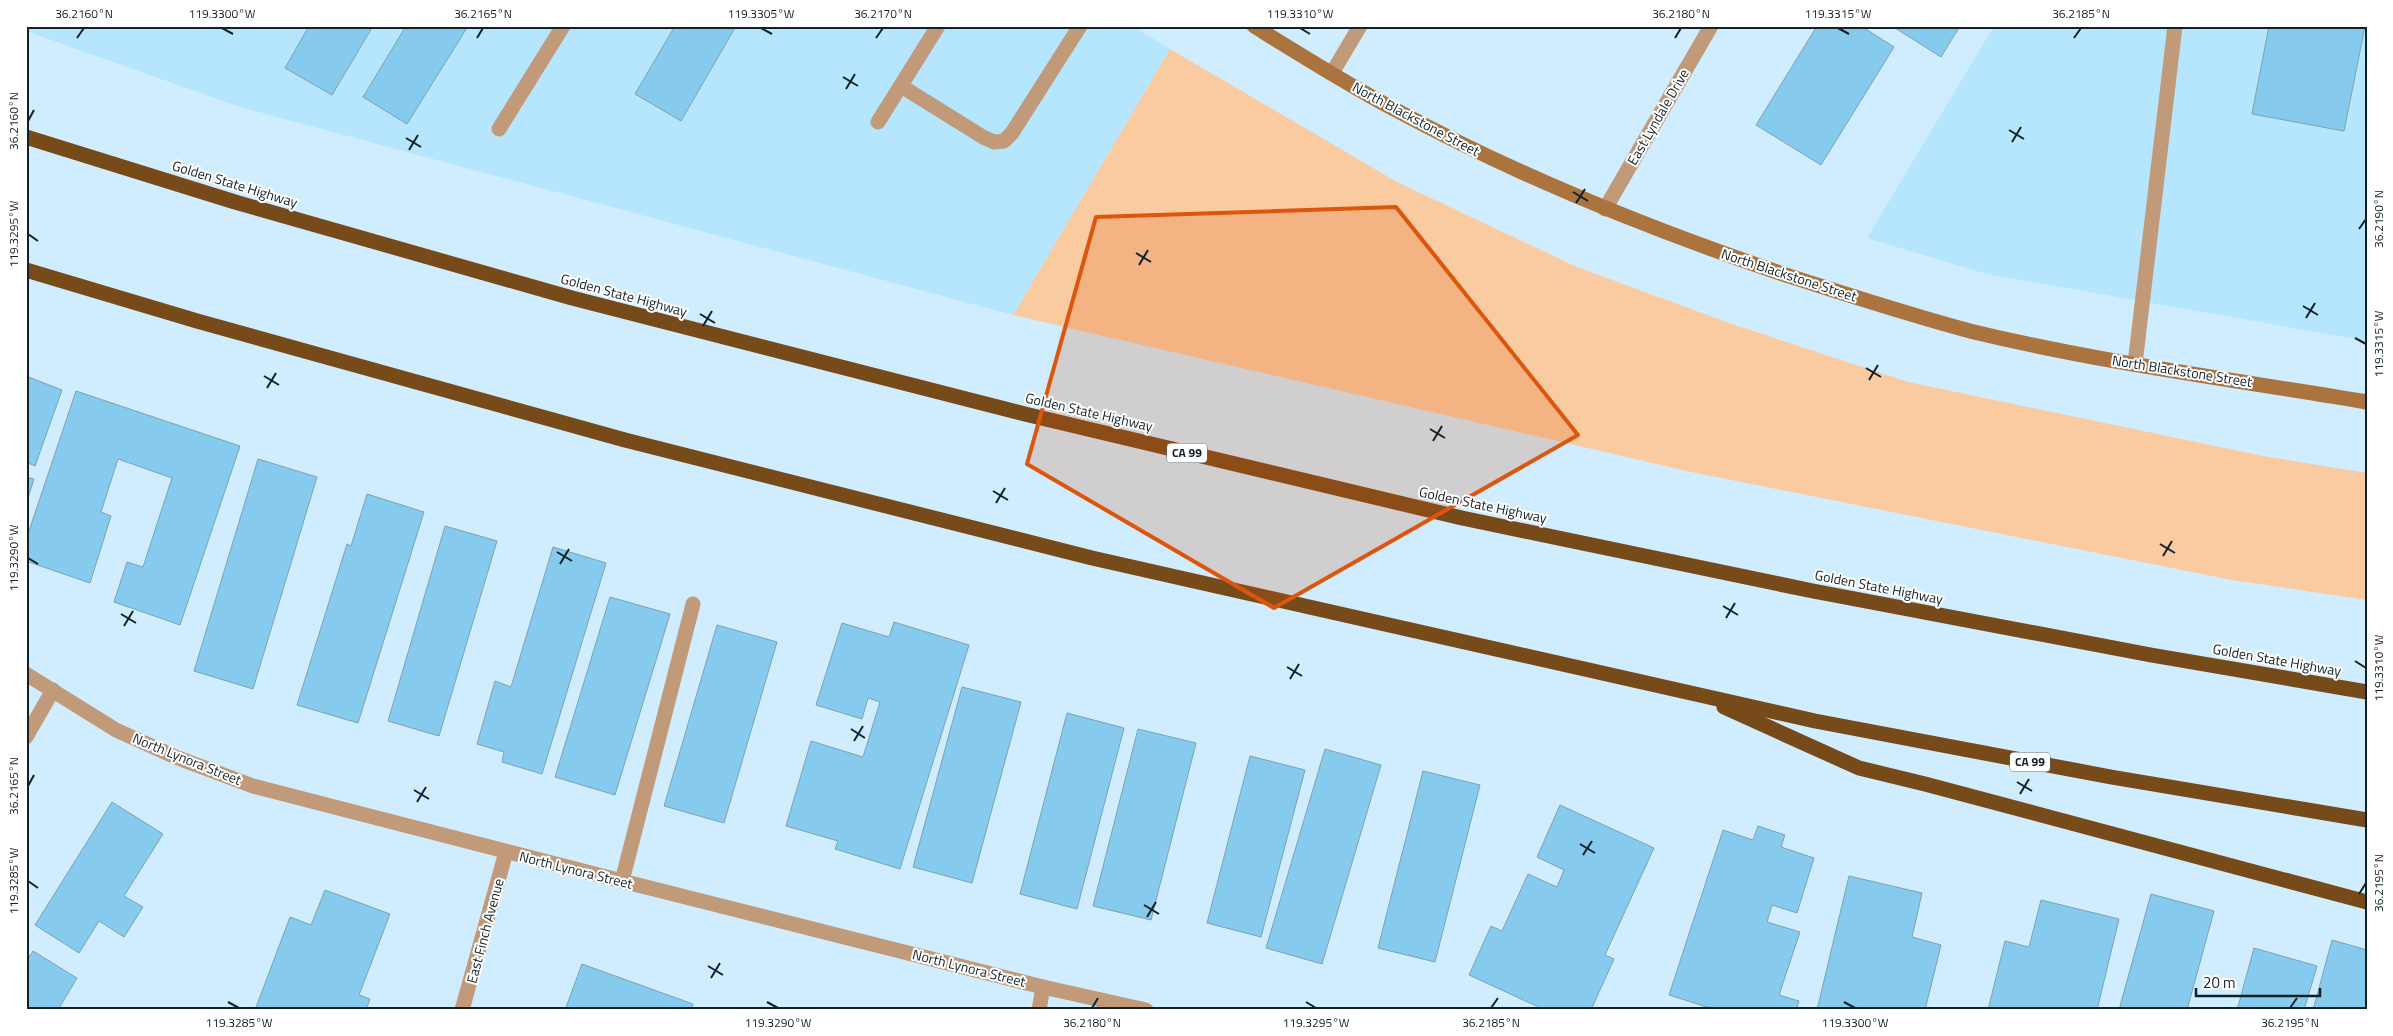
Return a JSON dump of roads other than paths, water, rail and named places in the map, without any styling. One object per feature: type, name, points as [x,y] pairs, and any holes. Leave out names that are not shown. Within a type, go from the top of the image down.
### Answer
[{"type":"highway","name":"Golden State Highway","points":[[26,137],[235,202],[572,298],[1028,415],[1462,518],[1833,595],[2151,656],[2367,692]]},
{"type":"highway","name":"CA 99","points":[[26,270],[207,324],[634,443],[1092,558],[1816,721],[2111,777],[2367,820]]},
{"type":"highway","points":[[1695,694],[1859,768],[2367,902]]},
{"type":"main road","name":"North Blackstone Street","points":[[1254,26],[1389,107],[1522,174],[1604,209],[1737,258],[1910,314],[2061,352],[2367,402]]},
{"type":"street","points":[[499,129],[563,26]]},
{"type":"street","points":[[878,122],[938,26]]},
{"type":"street","points":[[901,86],[983,137],[994,142],[1004,141],[1012,133],[1080,26]]},
{"type":"street","points":[[1332,73],[1360,26]]},
{"type":"street","name":"East Lyndale Drive","points":[[1604,209],[1712,26]]},
{"type":"street","points":[[2135,364],[2175,26]]},
{"type":"street","points":[[622,881],[693,604]]},
{"type":"street","name":"North Lynora Street","points":[[26,674],[116,730],[178,758],[253,786],[506,852],[1043,987],[1146,1010]]},
{"type":"street","points":[[26,737],[53,690]]},
{"type":"street","name":"East Finch Avenue","points":[[462,1010],[506,852]]},
{"type":"street","points":[[1039,1010],[1043,987]]}]
